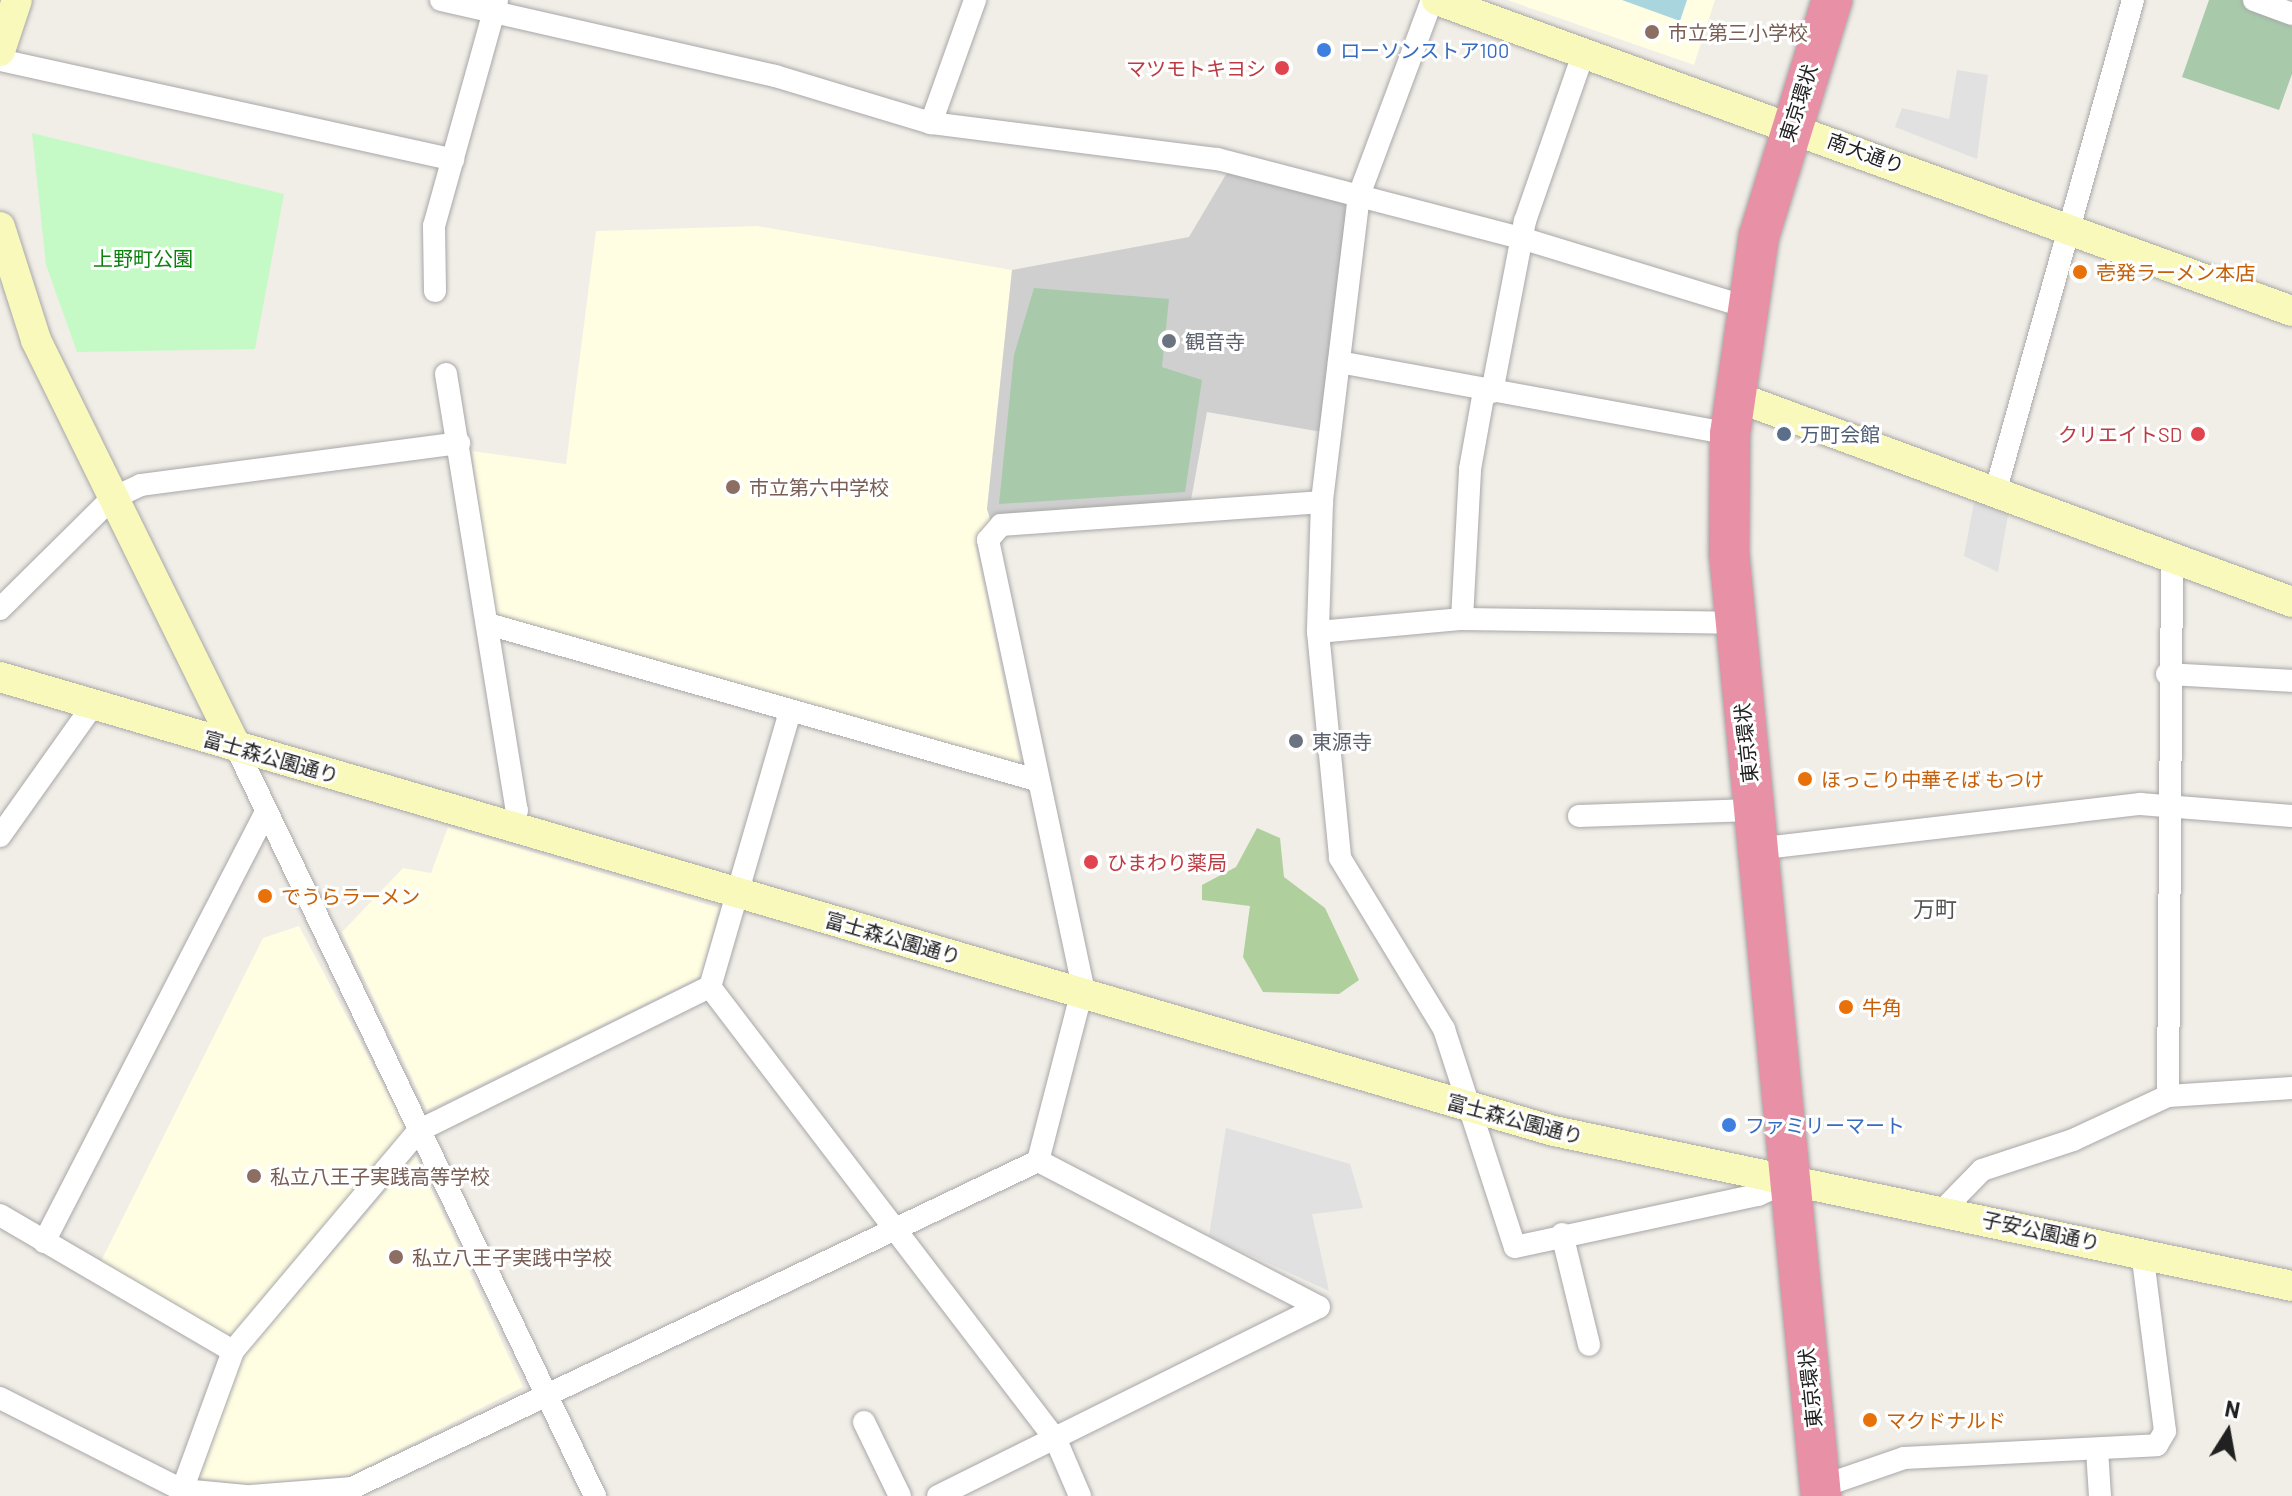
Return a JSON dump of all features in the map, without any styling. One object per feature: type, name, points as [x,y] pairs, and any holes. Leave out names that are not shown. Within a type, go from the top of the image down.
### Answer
[{"type":"highway","name":"東京環状","points":[[1820,1492],[1734,623],[1732,415],[1746,307],[1791,126],[1832,0]]},
{"type":"street","points":[[0,51],[17,0]]},
{"type":"street","points":[[441,0],[495,6],[775,76],[931,123],[1217,159],[1521,238],[1746,307]]},
{"type":"street","points":[[1435,0],[1359,195],[1322,502],[1318,632],[1340,858],[1444,1029],[1515,1247],[1562,1234],[1758,1195],[1790,1181]]},
{"type":"street","name":"南大通り","points":[[1435,0],[1791,126],[2292,311]]},
{"type":"street","points":[[1995,493],[2133,0]]},
{"type":"street","points":[[2254,0],[2292,14]]},
{"type":"street","points":[[931,123],[972,1]]},
{"type":"street","points":[[435,291],[434,226],[495,6]]},
{"type":"street","points":[[1462,619],[1470,469],[1521,238],[1584,52]]},
{"type":"street","points":[[0,60],[453,160]]},
{"type":"street","points":[[0,227],[9,286],[111,499],[236,747],[595,1496]]},
{"type":"street","points":[[1339,362],[1488,391],[1732,415],[1995,493],[2292,602]]},
{"type":"street","points":[[446,374],[517,810],[513,826]]},
{"type":"street","points":[[0,609],[111,499],[141,485],[459,443]]},
{"type":"street","points":[[1038,1161],[1082,993],[988,540],[1001,525],[1322,502]]},
{"type":"street","points":[[2168,1096],[2167,674],[2172,558]]},
{"type":"street","points":[[1318,632],[1462,619],[1734,623]]},
{"type":"street","points":[[488,624],[1036,780]]},
{"type":"street","points":[[2167,674],[2292,681]]},
{"type":"street","name":"富士森公園通り","points":[[0,677],[1471,1109],[1790,1181]]},
{"type":"street","points":[[0,836],[93,705]]},
{"type":"street","points":[[181,1493],[233,1351],[418,1131],[710,987],[790,712]]},
{"type":"street","points":[[1756,849],[2167,806],[2292,816]]},
{"type":"street","points":[[1579,816],[1752,810]]},
{"type":"street","points":[[44,1242],[266,812]]},
{"type":"street","points":[[710,987],[890,1231],[1056,1440],[1080,1496]]},
{"type":"street","points":[[1942,1211],[1982,1170],[2073,1140],[2168,1096],[2292,1088]]},
{"type":"street","points":[[0,1398],[181,1493],[248,1496],[352,1488],[544,1392],[1038,1161]]},
{"type":"street","points":[[938,1496],[1319,1307],[1038,1161]]},
{"type":"street","name":"子安公園通り","points":[[1790,1181],[2142,1252],[2292,1286]]},
{"type":"street","points":[[0,1215],[233,1351]]},
{"type":"street","points":[[1562,1234],[1589,1345]]},
{"type":"street","points":[[1820,1492],[1904,1458],[2157,1445],[2165,1431],[2142,1252]]},
{"type":"street","points":[[864,1422],[900,1496]]},
{"type":"street","points":[[2097,1450],[2100,1496]]},
{"type":"shaded area","name":"市立第三小学校","points":[[1507,0],[1715,0],[1694,65]]},
{"type":"shaded area","points":[[1957,70],[1988,75],[1977,159],[1895,127],[1902,108],[1949,119]]},
{"type":"shaded area","name":"観音寺","points":[[1231,166],[1342,199],[1348,212],[1322,432],[1207,412],[1191,500],[1000,516],[992,525],[987,509],[1012,270],[1189,237]]},
{"type":"shaded area","name":"市立第六中学校","points":[[757,226],[1012,270],[987,509],[992,525],[975,544],[1020,761],[1008,765],[494,617],[472,451],[566,464],[596,231]]},
{"type":"shaded area","points":[[1977,486],[2011,498],[1998,572],[1964,556]]},
{"type":"shaded area","points":[[448,827],[719,908],[701,976],[427,1110],[342,932],[403,868],[431,873]]},
{"type":"shaded area","name":"私立八王子実践高等学校","points":[[299,926],[406,1128],[230,1340],[101,1261],[263,938]]},
{"type":"shaded area","points":[[1226,1128],[1350,1164],[1363,1208],[1312,1214],[1329,1291],[1209,1236]]},
{"type":"shaded area","name":"私立八王子実践中学校","points":[[416,1156],[523,1387],[350,1475],[251,1484],[199,1478],[242,1357]]},
{"type":"green space","points":[[2209,0],[2254,0],[2292,14],[2292,74],[2279,110],[2182,77]]},
{"type":"green space","name":"上野町公園","points":[[32,133],[284,194],[255,349],[77,352],[46,265]]},
{"type":"green space","points":[[1034,288],[1169,299],[1162,367],[1202,380],[1185,492],[999,504],[1014,355]]},
{"type":"green space","points":[[1257,828],[1280,838],[1284,877],[1325,908],[1359,980],[1339,994],[1263,992],[1243,957],[1250,906],[1202,900],[1202,885],[1236,867]]},
{"type":"water","points":[[1622,0],[1687,0],[1680,21]]},
{"type":"place","name":"市立第三小学校","points":[[1652,32]]},
{"type":"place","name":"ローソンストア100","points":[[1324,50]]},
{"type":"place","name":"マツモトキヨシ","points":[[1282,68]]},
{"type":"place","name":"壱発ラーメン本店","points":[[2080,272]]},
{"type":"place","name":"観音寺","points":[[1169,341]]},
{"type":"place","name":"万町会館","points":[[1784,434]]},
{"type":"place","name":"クリエイトSD","points":[[2198,434]]},
{"type":"place","name":"市立第六中学校","points":[[733,487]]},
{"type":"place","name":"東源寺","points":[[1296,741]]},
{"type":"place","name":"ほっこり中華そば もつけ","points":[[1805,779]]},
{"type":"place","name":"ひまわり薬局","points":[[1091,862]]},
{"type":"place","name":"でうらラーメン","points":[[265,896]]},
{"type":"place","name":"牛角","points":[[1846,1007]]},
{"type":"place","name":"ファミリーマート","points":[[1729,1125]]},
{"type":"place","name":"私立八王子実践高等学校","points":[[254,1176]]},
{"type":"place","name":"私立八王子実践中学校","points":[[396,1257]]},
{"type":"place","name":"マクドナルド","points":[[1870,1420]]},
{"type":"district","name":"万町","points":[[1935,909]]}]
